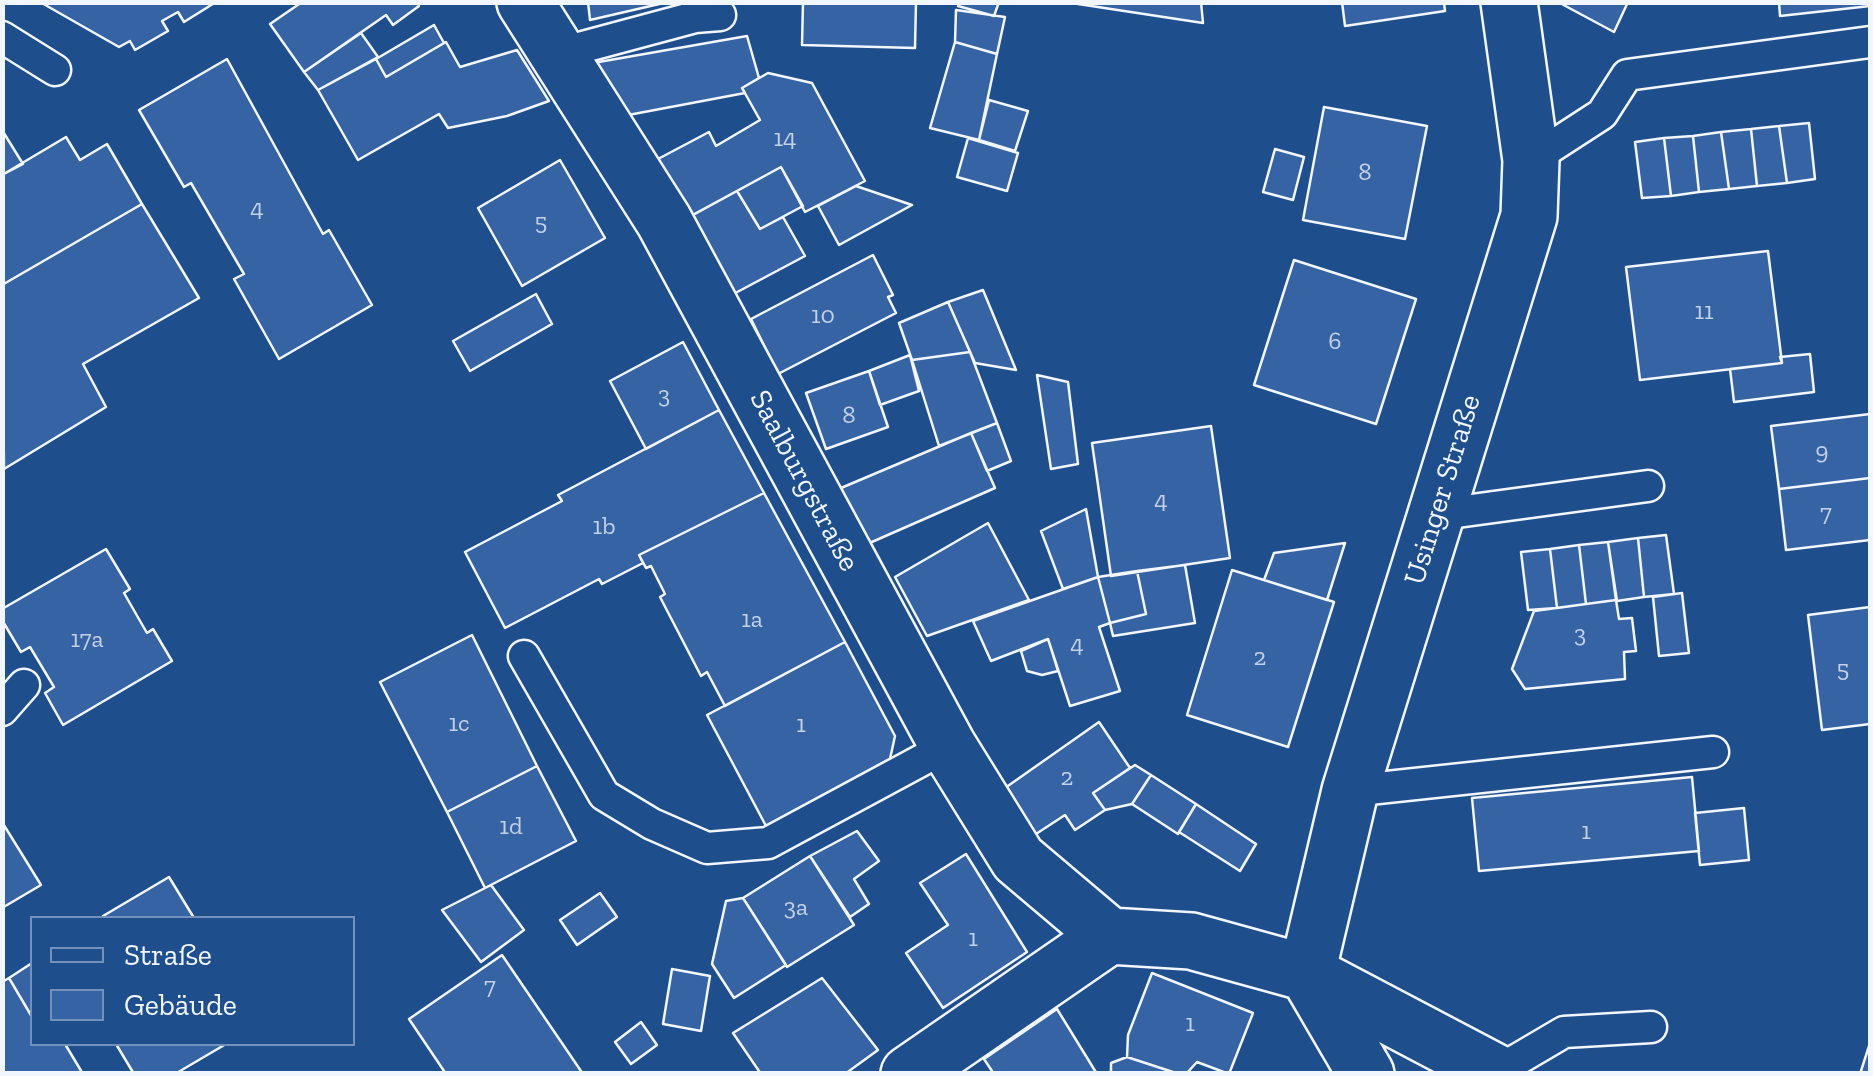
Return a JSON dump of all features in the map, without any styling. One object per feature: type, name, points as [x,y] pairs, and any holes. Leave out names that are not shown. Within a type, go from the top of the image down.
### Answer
[{"type":"street","name":"Saalburgstraße","points":[[525,2],[664,221],[948,746],[1018,859],[1109,936]]},
{"type":"street","name":"Usinger Straße","points":[[1308,972],[1350,791],[1528,216],[1530,160],[1509,2]]},
{"type":"street","points":[[908,1074],[1109,936],[1191,941],[1308,972],[1498,1073]]},
{"type":"street","points":[[1308,972],[1366,1074]]},
{"type":"lane","points":[[557,54],[695,17],[720,14]]},
{"type":"lane","points":[[2,37],[55,70]]},
{"type":"lane","points":[[1530,160],[1602,114],[1628,75],[1870,42]]},
{"type":"lane","points":[[1436,515],[1648,486]]},
{"type":"lane","points":[[524,656],[604,794],[652,824],[707,848],[768,843],[948,746]]},
{"type":"lane","points":[[2,710],[24,685]]},
{"type":"lane","points":[[1350,791],[1713,752]]},
{"type":"lane","points":[[1498,1073],[1564,1032],[1651,1026]]},
{"type":"building","points":[[40,2],[216,2],[184,22],[178,12],[162,21],[168,31],[135,50],[130,41],[119,47]]},
{"type":"building","points":[[302,2],[417,2],[419,6],[393,25],[386,15],[304,72],[270,24]]},
{"type":"building","points":[[588,2],[668,2],[590,20]]},
{"type":"building","points":[[803,2],[916,2],[915,48],[802,45]]},
{"type":"building","points":[[960,2],[999,2],[994,16],[958,6]]},
{"type":"building","points":[[1065,2],[1201,2],[1203,23]]},
{"type":"building","points":[[1342,2],[1444,2],[1445,11],[1345,26]]},
{"type":"building","points":[[1558,2],[1628,2],[1614,32]]},
{"type":"building","points":[[1779,2],[1870,2],[1870,6],[1780,16]]},
{"type":"building","points":[[956,10],[1005,17],[997,54],[955,42]]},
{"type":"building","points":[[434,25],[444,43],[386,77],[376,59]]},
{"type":"building","points":[[361,33],[378,57],[318,90],[304,72]]},
{"type":"building","points":[[747,36],[759,78],[742,88],[745,93],[623,116],[593,63]]},
{"type":"building","points":[[446,42],[460,67],[517,50],[549,101],[507,116],[448,128],[439,114],[358,160],[318,90],[376,59],[386,77]]},
{"type":"building","points":[[955,42],[997,54],[979,140],[930,128]]},
{"type":"building","points":[[227,59],[323,234],[329,230],[372,305],[279,359],[234,279],[244,274],[191,183],[184,187],[139,110]]},
{"type":"building","points":[[768,73],[812,83],[865,181],[805,212],[781,167],[687,218],[658,159],[709,132],[716,146],[760,120],[742,88]]},
{"type":"building","points":[[989,100],[1028,111],[1015,151],[979,140]]},
{"type":"building","points":[[1324,107],[1427,126],[1405,239],[1303,220]]},
{"type":"building","points":[[1809,123],[1815,179],[1787,183],[1779,126]]},
{"type":"building","points":[[1779,126],[1787,183],[1757,186],[1751,129]]},
{"type":"building","points":[[1751,129],[1757,186],[1729,189],[1721,132]]},
{"type":"building","points":[[2,130],[23,164],[2,175]]},
{"type":"building","points":[[1721,132],[1729,189],[1699,192],[1693,136]]},
{"type":"building","points":[[1693,136],[1699,192],[1671,196],[1664,138]]},
{"type":"building","points":[[66,137],[80,160],[107,144],[142,204],[2,285],[2,175]]},
{"type":"building","points":[[968,138],[1018,153],[1007,191],[957,177]]},
{"type":"building","points":[[1664,138],[1671,196],[1642,198],[1635,142]]},
{"type":"building","points":[[1275,149],[1304,157],[1293,200],[1263,192]]},
{"type":"building","points":[[560,160],[605,238],[522,286],[478,208]]},
{"type":"building","points":[[781,167],[803,206],[760,229],[737,191]]},
{"type":"building","points":[[856,186],[912,205],[839,245],[818,206]]},
{"type":"building","points":[[737,191],[760,229],[783,217],[805,256],[726,298],[682,221]]},
{"type":"building","points":[[142,204],[199,298],[83,364],[106,407],[4,469],[2,285]]},
{"type":"building","points":[[1768,251],[1782,363],[1640,380],[1626,267]]},
{"type":"building","points":[[873,255],[893,295],[888,297],[896,313],[778,374],[751,319]]},
{"type":"building","points":[[1294,260],[1416,299],[1376,424],[1254,385]]},
{"type":"building","points":[[983,290],[1016,370],[975,363],[948,302]]},
{"type":"building","points":[[536,294],[552,324],[470,371],[453,341]]},
{"type":"building","points":[[948,302],[970,352],[912,360],[899,323]]},
{"type":"building","points":[[683,342],[719,410],[646,449],[610,381]]},
{"type":"building","points":[[970,352],[997,423],[939,446],[912,360]]},
{"type":"building","points":[[1810,354],[1814,392],[1734,402],[1730,369],[1782,363],[1780,357]]},
{"type":"building","points":[[910,355],[919,391],[880,405],[869,371]]},
{"type":"building","points":[[869,371],[888,427],[826,449],[806,393]]},
{"type":"building","points":[[1037,375],[1068,382],[1078,464],[1051,469]]},
{"type":"building","points":[[719,410],[764,493],[639,555],[643,563],[602,584],[599,579],[505,628],[465,552],[562,501],[558,495]]},
{"type":"building","points":[[1870,414],[1870,478],[1779,489],[1771,426]]},
{"type":"building","points":[[997,423],[1011,461],[987,471],[971,433]]},
{"type":"building","points":[[1211,426],[1230,558],[1111,576],[1092,443]]},
{"type":"building","points":[[971,433],[995,488],[865,545],[841,488]]},
{"type":"building","points":[[1870,478],[1870,540],[1786,550],[1779,489]]},
{"type":"building","points":[[764,493],[845,642],[725,706],[707,672],[701,676],[660,597],[665,594],[651,566],[646,568],[639,555]]},
{"type":"building","points":[[1086,509],[1098,577],[1063,589],[1041,531]]},
{"type":"building","points":[[988,523],[1029,600],[927,636],[895,577]]},
{"type":"building","points":[[1666,535],[1674,594],[1644,597],[1638,538]]},
{"type":"building","points":[[1638,538],[1644,597],[1617,601],[1608,542]]},
{"type":"building","points":[[1608,542],[1616,600],[1586,604],[1579,545]]},
{"type":"building","points":[[1345,543],[1327,600],[1264,580],[1274,553]]},
{"type":"building","points":[[1579,545],[1586,604],[1557,608],[1550,549]]},
{"type":"building","points":[[106,549],[130,589],[124,593],[147,633],[153,629],[172,661],[63,725],[45,693],[54,687],[30,647],[21,652],[2,620],[2,609]]},
{"type":"building","points":[[1550,549],[1557,608],[1528,610],[1521,552]]},
{"type":"building","points":[[1185,565],[1195,623],[1113,636],[1110,623],[1146,614],[1137,571]]},
{"type":"building","points":[[1232,570],[1334,602],[1288,747],[1187,715]]},
{"type":"building","points":[[1137,571],[1146,614],[1110,623],[1098,577]]},
{"type":"building","points":[[1098,577],[1110,623],[1099,627],[1120,691],[1070,706],[1048,639],[991,661],[973,621]]},
{"type":"building","points":[[1682,593],[1689,653],[1659,656],[1653,597]]},
{"type":"building","points":[[1616,600],[1619,619],[1632,618],[1636,651],[1624,652],[1625,679],[1525,689],[1512,669],[1534,611]]},
{"type":"building","points":[[1870,607],[1870,724],[1822,730],[1808,615]]},
{"type":"building","points":[[472,635],[537,766],[447,812],[380,682]]},
{"type":"building","points":[[1048,639],[1058,671],[1042,675],[1027,671],[1021,651]]},
{"type":"building","points":[[845,642],[895,736],[890,759],[766,826],[707,715]]},
{"type":"building","points":[[1099,722],[1130,768],[1093,793],[1105,810],[1075,830],[1065,815],[1036,834],[1005,788]]},
{"type":"building","points":[[1135,765],[1151,775],[1132,804],[1105,810],[1093,793]]},
{"type":"building","points":[[537,766],[576,841],[485,888],[447,812]]},
{"type":"building","points":[[1151,775],[1196,804],[1178,834],[1132,804]]},
{"type":"building","points":[[1692,777],[1699,851],[1479,871],[1472,798]]},
{"type":"building","points":[[1196,804],[1256,844],[1240,871],[1179,832]]},
{"type":"building","points":[[1744,808],[1749,860],[1700,865],[1695,813]]},
{"type":"building","points":[[2,822],[41,885],[2,908]]},
{"type":"building","points":[[857,831],[879,861],[854,879],[869,904],[850,917],[810,856]]},
{"type":"building","points":[[966,854],[1027,952],[943,1008],[906,953],[948,925],[920,883]]},
{"type":"building","points":[[810,856],[854,925],[787,967],[743,898]]},
{"type":"building","points":[[169,877],[193,916],[103,916]]},
{"type":"building","points":[[491,885],[524,930],[481,962],[442,910]]},
{"type":"building","points":[[600,893],[617,917],[577,945],[560,920]]},
{"type":"building","points":[[743,898],[786,965],[734,998],[712,964],[726,901]]},
{"type":"building","points":[[502,955],[583,1074],[446,1074],[409,1019]]},
{"type":"building","points":[[30,964],[30,1014],[9,978]]},
{"type":"building","points":[[672,969],[710,976],[701,1031],[663,1024]]},
{"type":"building","points":[[1152,973],[1253,1013],[1229,1074],[1197,1062],[1186,1074],[1179,1074],[1127,1057],[1128,1035]]},
{"type":"building","points":[[9,978],[30,1014],[30,1046],[66,1046],[83,1074],[2,1074],[2,982]]},
{"type":"building","points":[[822,978],[878,1050],[845,1074],[761,1074],[733,1033]]},
{"type":"building","points":[[1057,1009],[1097,1074],[994,1074],[984,1059]]},
{"type":"building","points":[[641,1022],[657,1045],[631,1064],[615,1042]]},
{"type":"building","points":[[1870,1043],[1870,1074],[1860,1074]]},
{"type":"building","points":[[117,1046],[223,1046],[175,1074],[134,1074]]},
{"type":"building","points":[[1127,1057],[1179,1074],[1111,1074],[1111,1063]]}]
